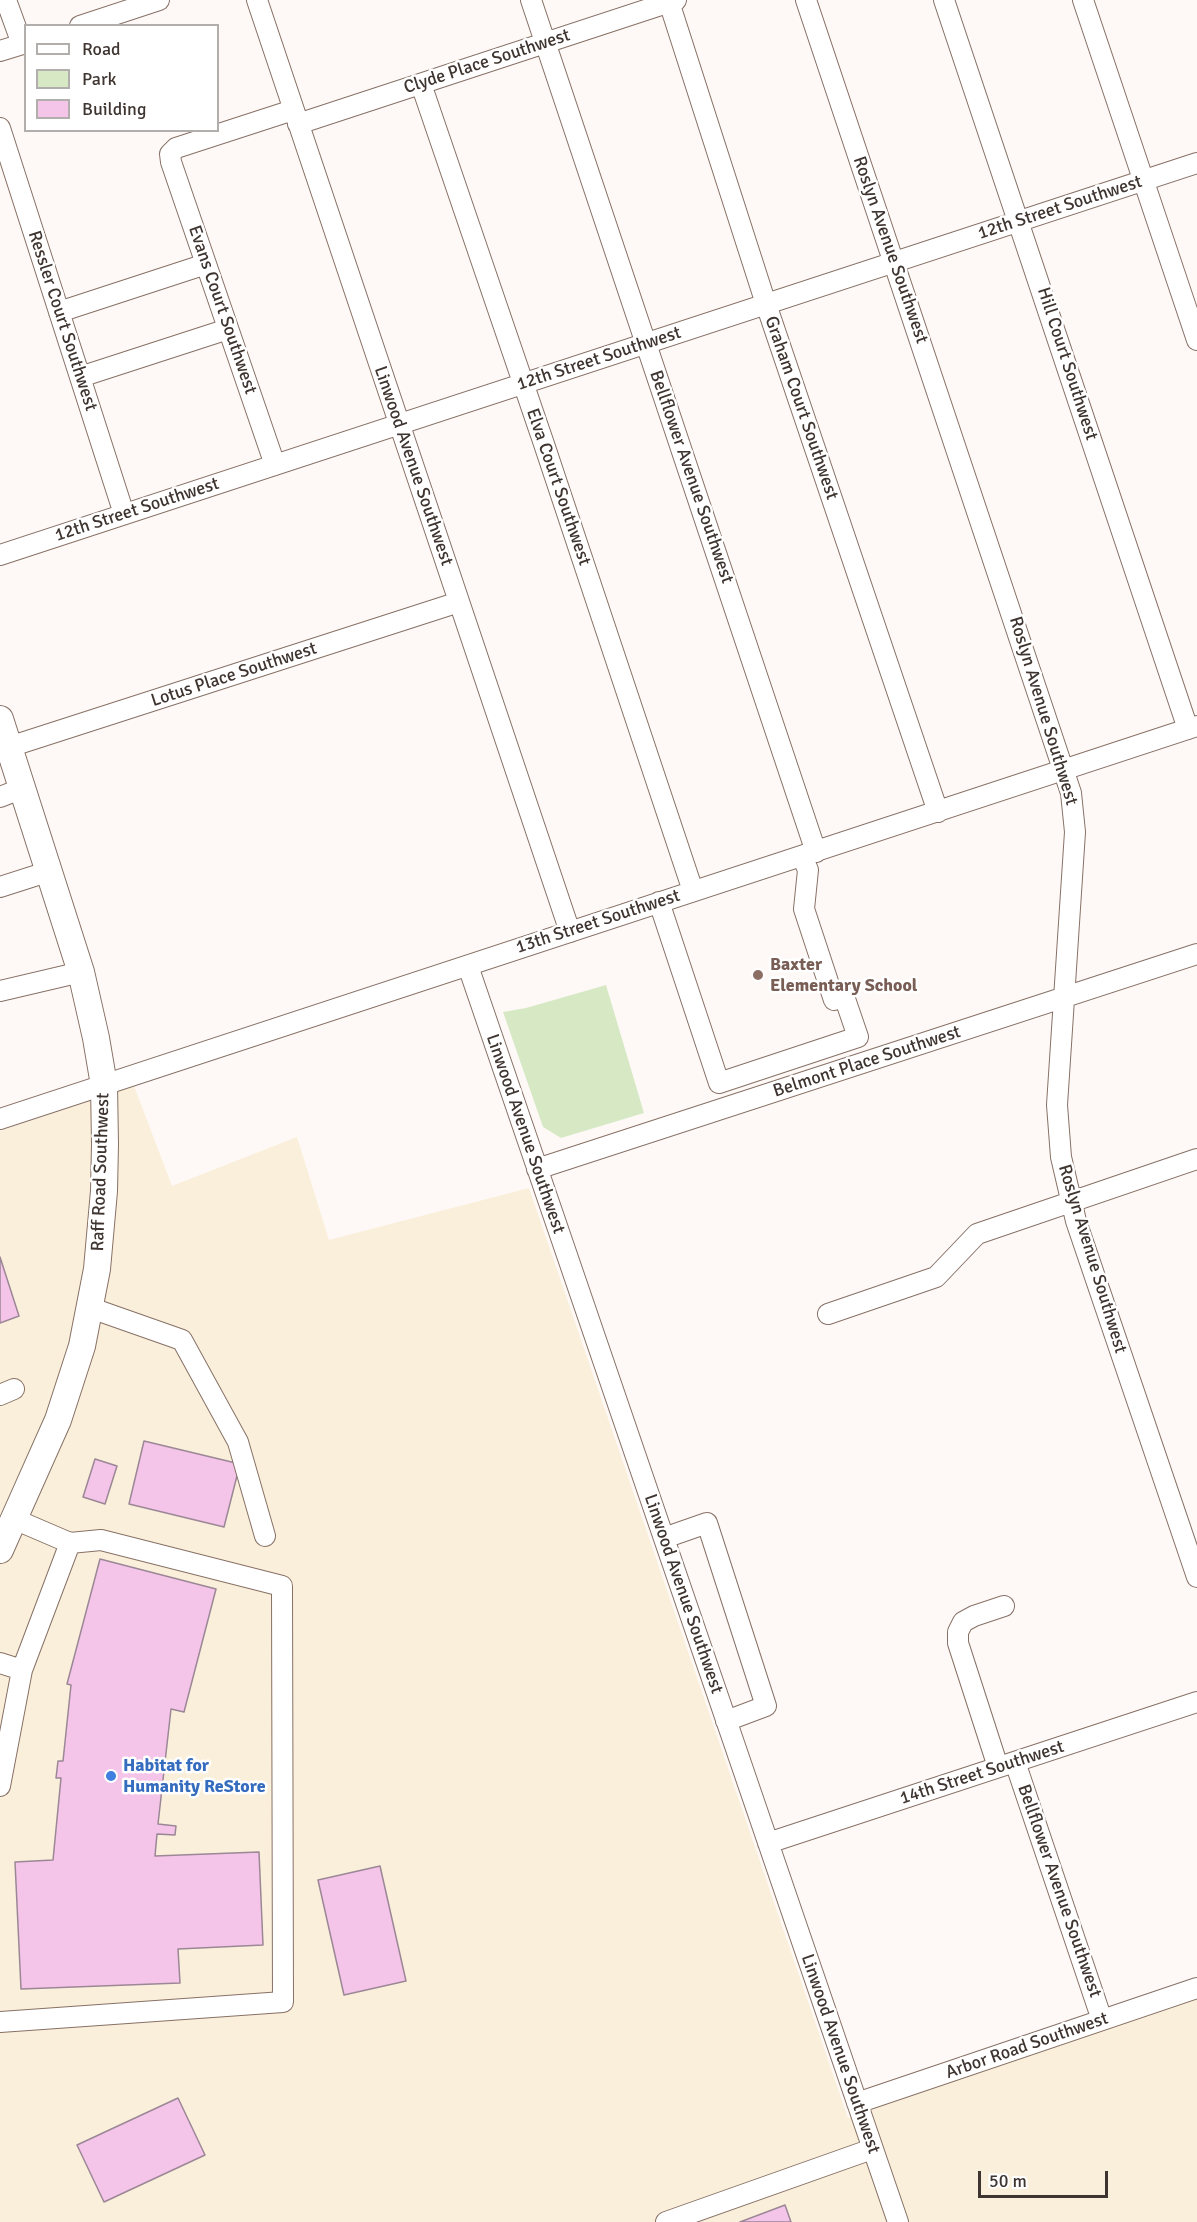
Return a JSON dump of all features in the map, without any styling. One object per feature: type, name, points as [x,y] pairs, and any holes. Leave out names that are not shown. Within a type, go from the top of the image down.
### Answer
[{"type":"main road","name":"Raff Road Southwest","points":[[0,719],[9,747],[10,786],[50,871],[81,972],[96,1038],[104,1085],[105,1191],[98,1269],[82,1346],[61,1411],[0,1551]]},
{"type":"street","points":[[0,51],[23,44],[6,0]]},
{"type":"street","points":[[86,24],[159,0]]},
{"type":"street","name":"Linwood Avenue Southwest","points":[[257,0],[570,932]]},
{"type":"street","name":"Bellflower Avenue Southwest","points":[[531,0],[646,344],[809,854],[804,909],[834,1000],[844,996],[858,1037],[719,1083],[659,902]]},
{"type":"street","name":"Roslyn Avenue Southwest","points":[[806,0],[1065,771],[1074,810],[1075,832],[1057,1105],[1061,1157],[1071,1201],[1108,1319],[1197,1578]]},
{"type":"street","name":"Hill Court Southwest","points":[[944,0],[1192,728]]},
{"type":"street","points":[[1083,0],[1197,340]]},
{"type":"street","name":"Clyde Place Southwest","points":[[170,154],[176,148],[421,84],[672,1]]},
{"type":"street","name":"Graham Court Southwest","points":[[672,1],[766,304],[938,812]]},
{"type":"street","name":"Elva Court Southwest","points":[[421,84],[693,891]]},
{"type":"street","name":"Ressler Court Southwest","points":[[1,137],[124,514]]},
{"type":"street","name":"Evans Court Southwest","points":[[170,154],[275,465]]},
{"type":"street","name":"12th Street Southwest","points":[[0,555],[1197,163]]},
{"type":"street","points":[[59,312],[206,264]]},
{"type":"street","points":[[80,377],[228,329]]},
{"type":"street","name":"Lotus Place Southwest","points":[[9,747],[459,602]]},
{"type":"street","name":"13th Street Southwest","points":[[0,1119],[1192,728]]},
{"type":"street","points":[[0,887],[50,871]]},
{"type":"street","name":"Belmont Place Southwest","points":[[537,1169],[1197,954]]},
{"type":"street","name":"Linwood Avenue Southwest","points":[[468,966],[898,2222]]},
{"type":"street","points":[[0,991],[81,972]]},
{"type":"street","points":[[828,1314],[936,1277],[977,1234],[1197,1159]]},
{"type":"street","points":[[91,1308],[183,1340],[238,1442],[265,1536]]},
{"type":"street","points":[[0,2022],[283,2002],[282,1586],[101,1540],[70,1542],[14,1520]]},
{"type":"street","points":[[664,1538],[707,1524],[766,1706],[726,1721]]},
{"type":"street","points":[[0,1786],[22,1670],[70,1542]]},
{"type":"street","name":"Bellflower Avenue Southwest","points":[[1004,1606],[963,1622],[958,1632],[958,1642],[1007,1765],[1102,2020]]},
{"type":"street","points":[[0,1663],[22,1670]]},
{"type":"street","name":"14th Street Southwest","points":[[768,1843],[1197,1702]]},
{"type":"street","name":"Arbor Road Southwest","points":[[857,2103],[1197,1988]]},
{"type":"street","points":[[666,2222],[872,2149]]},
{"type":"shaded area","points":[[134,1086],[172,1186],[297,1137],[329,1240],[529,1188],[848,2118],[1197,1996],[1197,2222],[0,2222],[0,1131]]},
{"type":"green space","points":[[606,985],[644,1113],[561,1138],[543,1127],[503,1012],[526,1008]]},
{"type":"building","points":[[0,1257],[19,1316],[0,1323]]},
{"type":"building","points":[[144,1441],[240,1464],[224,1527],[129,1504]]},
{"type":"building","points":[[95,1459],[117,1466],[105,1504],[83,1497]]},
{"type":"building","points":[[100,1559],[216,1589],[184,1712],[171,1709],[158,1824],[176,1826],[175,1835],[157,1834],[155,1856],[259,1852],[263,1945],[178,1949],[180,1983],[21,1989],[15,1862],[53,1860],[61,1778],[56,1778],[58,1761],[63,1761],[71,1685],[67,1684]]},
{"type":"building","points":[[380,1866],[406,1981],[344,1995],[318,1880]]},
{"type":"building","points":[[178,2098],[205,2155],[104,2202],[77,2145]]},
{"type":"building","points":[[785,2205],[791,2222],[740,2222]]},
{"type":"place","name":"Baxter Elementary School","points":[[758,975]]},
{"type":"place","name":"Habitat for Humanity ReStore","points":[[111,1776]]}]
